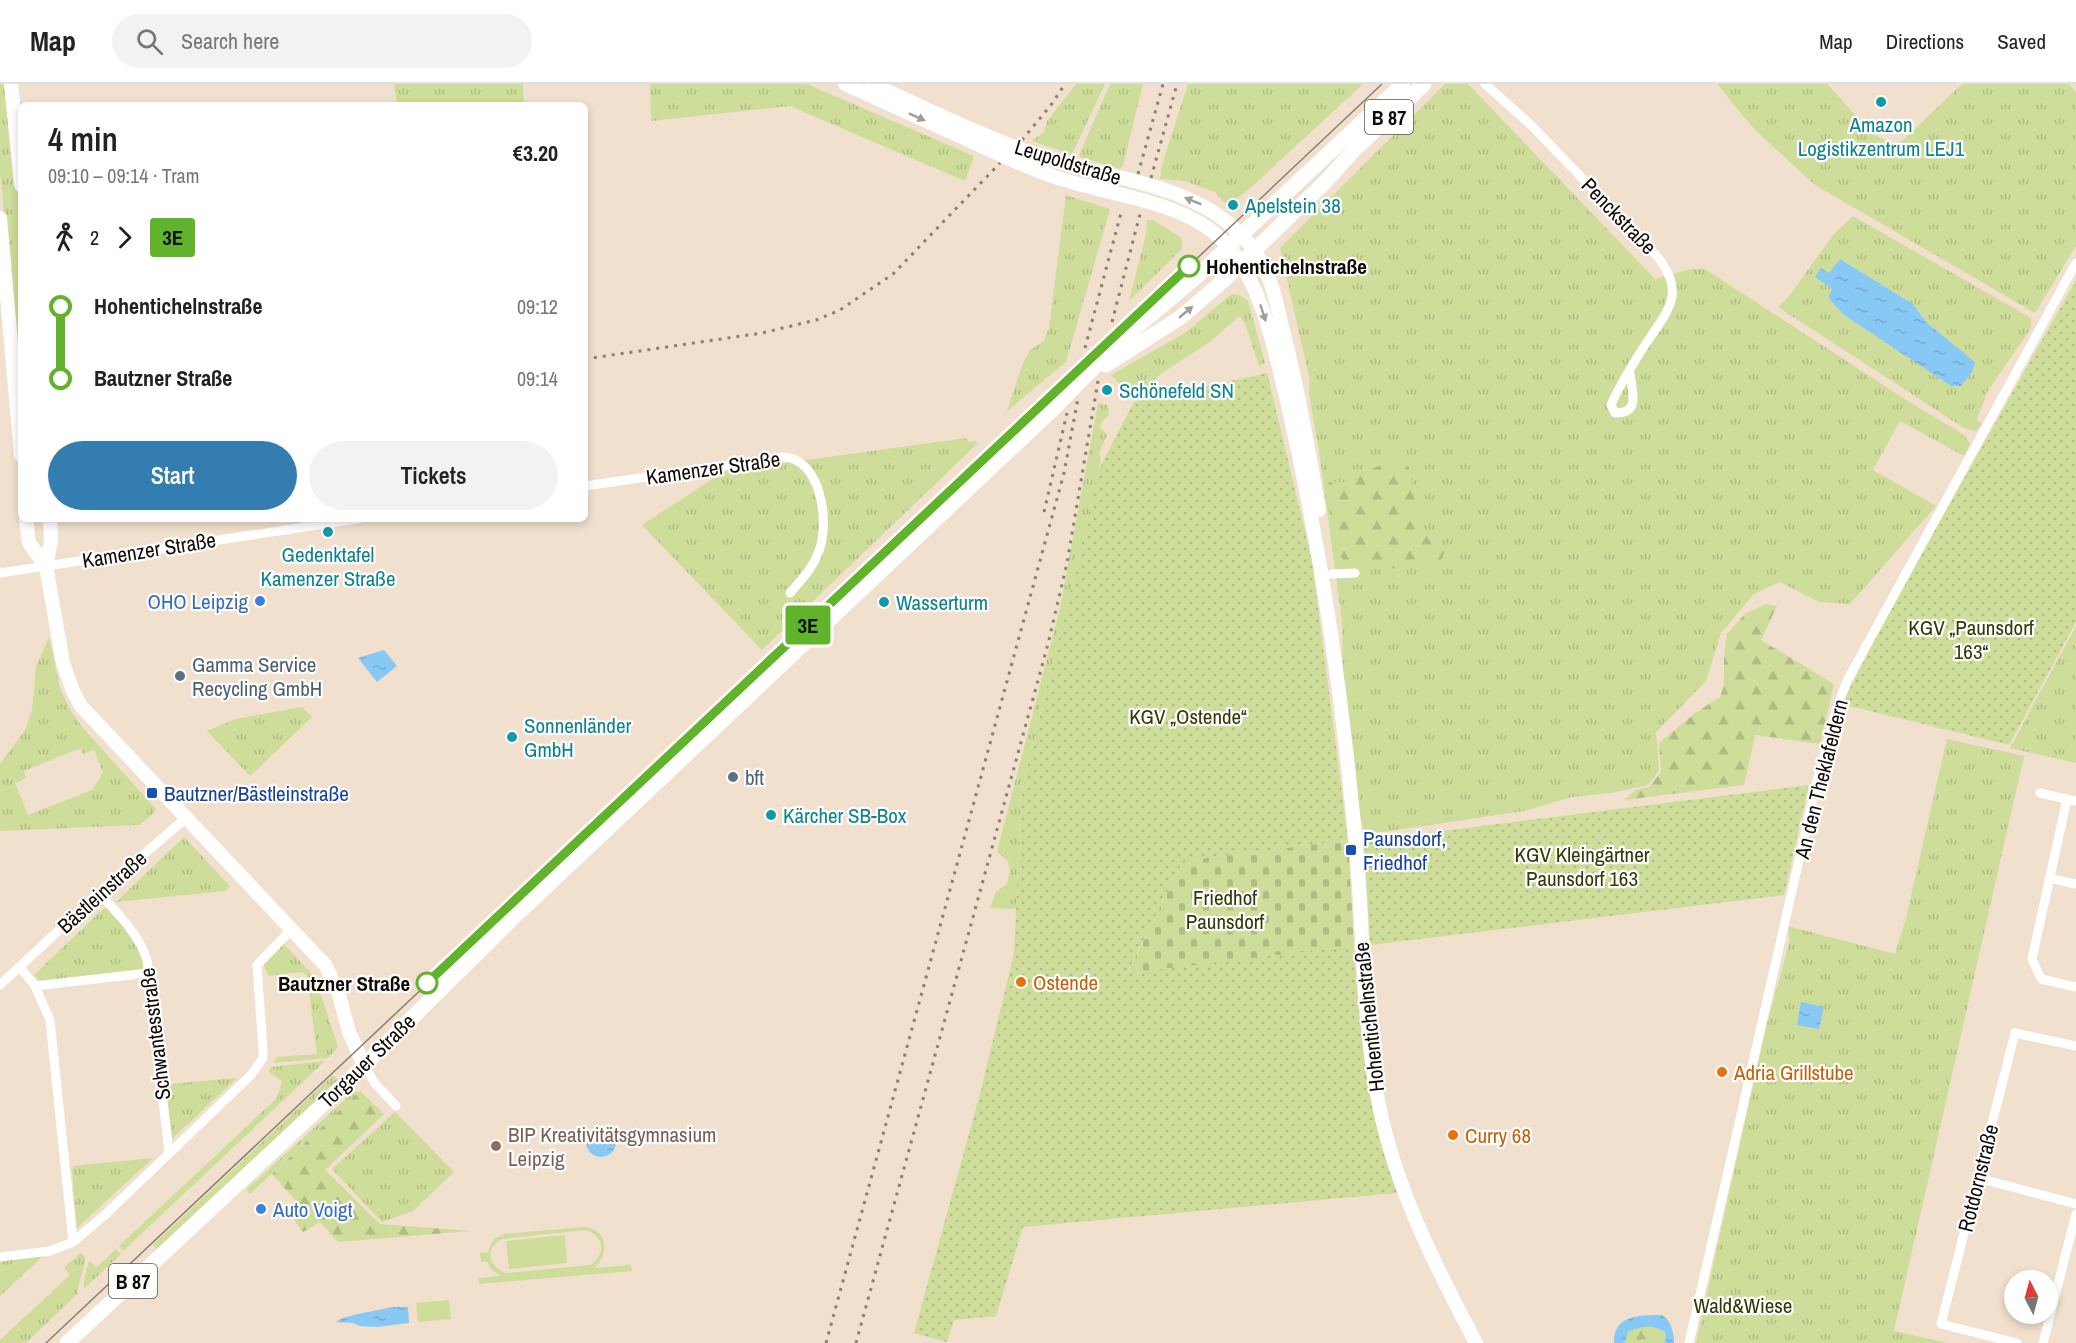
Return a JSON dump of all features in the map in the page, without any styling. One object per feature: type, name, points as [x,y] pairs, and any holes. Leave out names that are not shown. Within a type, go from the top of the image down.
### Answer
[{"type":"main road","points":[[11,84],[18,155]]},
{"type":"main road","name":"Leupoldstraße","points":[[845,84],[1010,151],[1118,177],[1206,207],[1242,235],[1254,251]]},
{"type":"main road","name":"Leupoldstraße","points":[[872,84],[1010,151],[1049,176],[1185,215],[1203,224],[1230,247]]},
{"type":"main road","name":"Torgauer Straße","points":[[67,1343],[364,1065],[523,908],[1055,406],[1119,342],[1230,247],[1403,84]]},
{"type":"main road","name":"Torgauer Straße","points":[[1055,406],[1116,358],[1180,317],[1242,263],[1328,180],[1354,150],[1424,84]]},
{"type":"main road","points":[[0,218],[18,415]]},
{"type":"main road","name":"Hohentichelnstraße","points":[[1230,247],[1242,263],[1256,292],[1265,321],[1296,440],[1320,562],[1337,672],[1356,849],[1366,1016],[1379,1106],[1391,1154],[1408,1202],[1476,1343]]},
{"type":"main road","name":"Hohentichelnstraße","points":[[1254,251],[1270,282],[1290,355],[1332,574],[1339,634],[1337,672]]},
{"type":"main road","points":[[26,522],[29,543],[46,566]]},
{"type":"main road","points":[[50,522],[51,541],[46,566],[63,663],[76,698],[89,717],[292,929],[330,972],[350,1032],[364,1065]]},
{"type":"street","name":"Penckstraße","points":[[1485,84],[1532,126],[1656,255],[1669,274],[1670,307],[1630,373]]},
{"type":"street","name":"An den Theklafeldern","points":[[1689,1343],[1817,781],[1837,707],[1847,681],[2076,262]]},
{"type":"street","name":"Kamenzer Straße","points":[[588,486],[760,459],[791,457],[802,462],[816,484],[821,498],[824,530],[820,549],[810,570],[790,593]]},
{"type":"street","name":"Kamenzer Straße","points":[[46,566],[338,522]]},
{"type":"street","points":[[0,573],[46,566]]},
{"type":"street","points":[[1332,574],[1355,573]]},
{"type":"street","points":[[2040,793],[2071,800],[2049,878],[2032,959],[2041,979],[2076,987]]},
{"type":"street","name":"Bästleinstraße","points":[[0,985],[99,893],[186,818]]},
{"type":"street","points":[[2049,878],[2076,884]]},
{"type":"street","name":"Schwantesstraße","points":[[99,893],[112,906],[143,947],[169,1153]]},
{"type":"street","points":[[0,1257],[50,1251],[73,1242],[107,1213],[259,1066],[263,1058],[263,1051],[257,965],[292,929]]},
{"type":"street","points":[[20,968],[35,986],[50,1020],[73,1242]]},
{"type":"street","points":[[35,986],[148,973]]},
{"type":"street","name":"Rotdornstraße","points":[[2017,1343],[1941,1324],[2015,1033],[2076,1046]]},
{"type":"street","points":[[364,1065],[374,1082],[396,1106]]},
{"type":"street","points":[[1977,1178],[2076,1204]]},
{"type":"street","points":[[2043,1343],[2076,1214]]},
{"type":"green space","points":[[0,84],[6,84],[18,202],[18,354],[0,171]]},
{"type":"green space","points":[[394,84],[523,84],[524,102],[397,102]]},
{"type":"green space","points":[[650,84],[807,84],[974,156],[965,181],[790,106],[651,121]]},
{"type":"green space","points":[[1076,84],[1105,84],[1073,152],[1071,154],[1032,141],[1044,132],[1047,121]]},
{"type":"green space","points":[[1110,84],[1143,84],[1123,165],[1120,169],[1080,157]]},
{"type":"green space","points":[[1188,84],[1363,84],[1248,190],[1235,200],[1224,203],[1215,192],[1185,181],[1160,179],[1162,165]]},
{"type":"green space","points":[[1445,84],[1468,84],[1655,279],[1691,269],[1705,269],[1964,435],[1970,444],[1964,456],[1900,421],[1873,470],[1936,506],[1850,604],[1819,602],[1780,582],[1754,594],[1721,633],[1706,681],[1656,732],[1659,771],[1648,785],[1611,793],[1572,797],[1524,811],[1364,833],[1355,786],[1343,681],[1342,621],[1309,394],[1310,381],[1280,248]]},
{"type":"green space","points":[[1717,84],[1827,84],[1874,135],[1898,145],[1962,84],[2069,84],[2076,92],[2076,246],[2035,313],[1815,185],[1755,130]]},
{"type":"green space","points":[[1066,195],[1110,209],[1066,362],[1007,411],[1023,363],[1030,350],[1044,341],[1049,328]]},
{"type":"green space","points":[[1853,216],[2031,318],[2031,328],[1987,392],[1977,419],[1982,424],[1976,431],[1964,428],[1778,307],[1787,299],[1833,235]],"holes":[[[1840,259],[1913,304],[1926,322],[1974,362],[1951,386],[1844,315],[1828,298],[1832,289],[1821,268],[1829,274]]]},
{"type":"green space","points":[[1147,220],[1153,220],[1182,238],[1182,249],[1129,301],[1146,235]]},
{"type":"green space","name":"KGV „Paunsdorf 163“","points":[[2076,280],[2076,622],[2009,745],[1842,704],[1888,613]]},
{"type":"green space","points":[[1233,294],[1248,301],[1265,363],[1259,366],[1245,323],[1239,316],[1211,341],[1159,375],[1150,387],[1141,391],[1140,395],[1132,397],[1111,375],[1185,333]]},
{"type":"green space","name":"KGV „Ostende“","points":[[1267,373],[1312,560],[1348,840],[1183,861],[1127,973],[1354,946],[1367,1071],[1379,1132],[1397,1193],[1023,1227],[996,1316],[954,1320],[947,1342],[914,1333],[980,1094],[1014,954],[1021,799],[1098,471],[1134,402]]},
{"type":"green space","points":[[1098,403],[1108,405],[1109,416],[1104,419],[1100,427],[1107,435],[1099,453],[1101,458],[1079,558],[1021,798],[1016,909],[990,908],[996,892],[1007,884],[1010,872],[1008,861],[997,852],[1060,608]]},
{"type":"green space","points":[[967,438],[968,442],[978,443],[762,650],[642,525],[725,471]]},
{"type":"green space","points":[[1396,462],[1407,464],[1409,468],[1418,510],[1417,520],[1444,552],[1442,559],[1416,567],[1367,569],[1364,564],[1346,562],[1336,552],[1326,486],[1330,482],[1346,482],[1380,465]]},
{"type":"green space","points":[[1766,604],[1777,606],[1761,640],[1834,684],[1820,744],[1755,735],[1744,785],[1624,800],[1636,790],[1649,787],[1661,772],[1659,743],[1695,713],[1720,697],[1724,685],[1727,634],[1745,614]]},
{"type":"green space","points":[[2076,626],[2076,763],[2010,748]]},
{"type":"green space","points":[[49,637],[60,688],[70,710],[83,728],[156,809],[139,825],[0,831],[0,764],[25,730],[32,710],[36,667]],"holes":[[[81,748],[83,754],[94,750],[103,773],[92,790],[28,815],[15,783],[26,778],[24,771]]]},
{"type":"green space","points":[[302,707],[312,717],[250,776],[207,731],[236,719]]},
{"type":"green space","name":"Wald&Wiese","points":[[1947,739],[2024,756],[1894,1331],[1948,1343],[1696,1343],[1766,1027],[1790,940],[1788,926],[1895,954],[1906,918]]},
{"type":"green space","name":"KGV Kleingärtner Paunsdorf 163","points":[[1809,785],[1784,895],[1370,945],[1364,841]]},
{"type":"green space","points":[[184,837],[230,886],[225,891],[116,902]]},
{"type":"green space","name":"Friedhof Paunsdorf","points":[[1348,840],[1354,946],[1127,974],[1183,861]]},
{"type":"green space","points":[[103,909],[107,909],[134,938],[145,966],[140,971],[41,982],[34,975]]},
{"type":"green space","points":[[284,944],[311,973],[317,983],[338,1047],[328,1058],[273,1063],[277,1057],[317,1054],[307,975],[301,972],[268,976],[263,963]]},
{"type":"green space","points":[[325,1061],[123,1251],[119,1246],[277,1098],[282,1081],[269,1072],[271,1067]]},
{"type":"green space","points":[[333,1075],[338,1080],[157,1250],[153,1245]]},
{"type":"green space","points":[[237,1078],[172,1139],[166,1092],[170,1084]]},
{"type":"green space","points":[[360,1091],[250,1194],[246,1190],[352,1093]]},
{"type":"green space","points":[[360,1091],[384,1114],[325,1170],[380,1224],[469,1231],[338,1242],[320,1222],[303,1232],[287,1210],[296,1201],[272,1174]]},
{"type":"green space","points":[[395,1112],[454,1172],[413,1211],[382,1222],[332,1169]]},
{"type":"green space","points":[[153,1158],[77,1228],[73,1166]]},
{"type":"green space","points":[[584,1227],[592,1229],[602,1237],[604,1243],[603,1256],[595,1268],[631,1265],[632,1271],[479,1284],[478,1278],[501,1276],[491,1269],[487,1261],[481,1262],[480,1253],[487,1253],[494,1239],[504,1234]],"holes":[[[586,1230],[600,1241],[601,1250],[591,1265],[507,1273],[492,1262],[490,1252],[492,1247],[502,1239]]]},
{"type":"green space","points":[[565,1235],[567,1263],[509,1269],[506,1241]]},
{"type":"green space","points":[[116,1249],[121,1254],[84,1289],[89,1261],[97,1267]]},
{"type":"green space","points":[[81,1253],[85,1257],[77,1294],[26,1343],[0,1343],[0,1340],[70,1275],[64,1267]]},
{"type":"green space","points":[[43,1256],[0,1296],[0,1261]]},
{"type":"green space","points":[[449,1300],[451,1319],[418,1322],[416,1303]]},
{"type":"green space","points":[[1642,1326],[1653,1326],[1665,1332],[1664,1343],[1625,1343],[1628,1332]]},
{"type":"water","points":[[1840,259],[1913,304],[1926,322],[1975,362],[1972,372],[1961,386],[1951,386],[1844,315],[1828,298],[1832,289],[1815,277],[1821,268],[1829,273]]},
{"type":"water","points":[[384,650],[397,666],[377,682],[358,658]]},
{"type":"water","points":[[1801,1002],[1824,1007],[1819,1029],[1797,1025]]},
{"type":"water","points":[[601,1127],[607,1128],[615,1136],[615,1148],[607,1156],[601,1157],[595,1156],[587,1148],[586,1142],[587,1136],[595,1128]]},
{"type":"water","points":[[391,1307],[408,1307],[409,1323],[376,1327],[336,1322],[353,1315]]},
{"type":"water","points":[[1662,1315],[1671,1327],[1674,1343],[1664,1343],[1665,1332],[1646,1327],[1628,1332],[1625,1343],[1614,1343],[1618,1327],[1623,1322],[1637,1316]]},
{"type":"tram line","points":[[46,1343],[1382,84]]},
{"type":"tram line","name":"3E","points":[[427,983],[1189,266]]},
{"type":"railway","points":[[1022,140],[1065,84]]},
{"type":"railway","points":[[1138,174],[1163,84]]},
{"type":"railway","points":[[1151,178],[1177,84]]},
{"type":"railway","points":[[588,359],[762,333],[816,320],[840,310],[893,274],[1000,163]]},
{"type":"railway","points":[[1085,348],[1122,209]]},
{"type":"railway","points":[[1112,322],[1140,214]]},
{"type":"railway","points":[[856,1343],[1048,644],[1067,563],[1098,381]]},
{"type":"railway","points":[[826,1343],[1064,473],[1078,398]]},
{"type":"railway","points":[[1044,512],[1067,413]]},
{"type":"place","name":"Amazon Logistikzentrum LEJ1","points":[[1881,102]]},
{"type":"place","name":"Apelstein 38","points":[[1233,205]]},
{"type":"place","name":"Hohentichelnstraße","points":[[1189,266]]},
{"type":"place","name":"Schönefeld SN","points":[[1107,390]]},
{"type":"place","name":"Gedenktafel Kamenzer Straße","points":[[328,532]]},
{"type":"place","name":"OHO Leipzig","points":[[260,601]]},
{"type":"place","name":"Wasserturm","points":[[884,602]]},
{"type":"place","name":"Gamma Service Recycling GmbH","points":[[180,676]]},
{"type":"place","name":"Sonnenländer GmbH","points":[[512,737]]},
{"type":"place","name":"bft","points":[[733,777]]},
{"type":"place","name":"Bautzner/Bästleinstraße","points":[[152,793]]},
{"type":"place","name":"Kärcher SB-Box","points":[[771,815]]},
{"type":"place","name":"Paunsdorf, Friedhof","points":[[1351,850]]},
{"type":"place","name":"Ostende","points":[[1021,982]]},
{"type":"place","name":"Bautzner Straße","points":[[427,983]]},
{"type":"place","name":"Adria Grillstube","points":[[1722,1072]]},
{"type":"place","name":"Curry 68","points":[[1453,1135]]},
{"type":"place","name":"BIP Kreativitätsgymnasium Leipzig","points":[[496,1146]]},
{"type":"place","name":"Auto Voigt","points":[[261,1209]]}]
